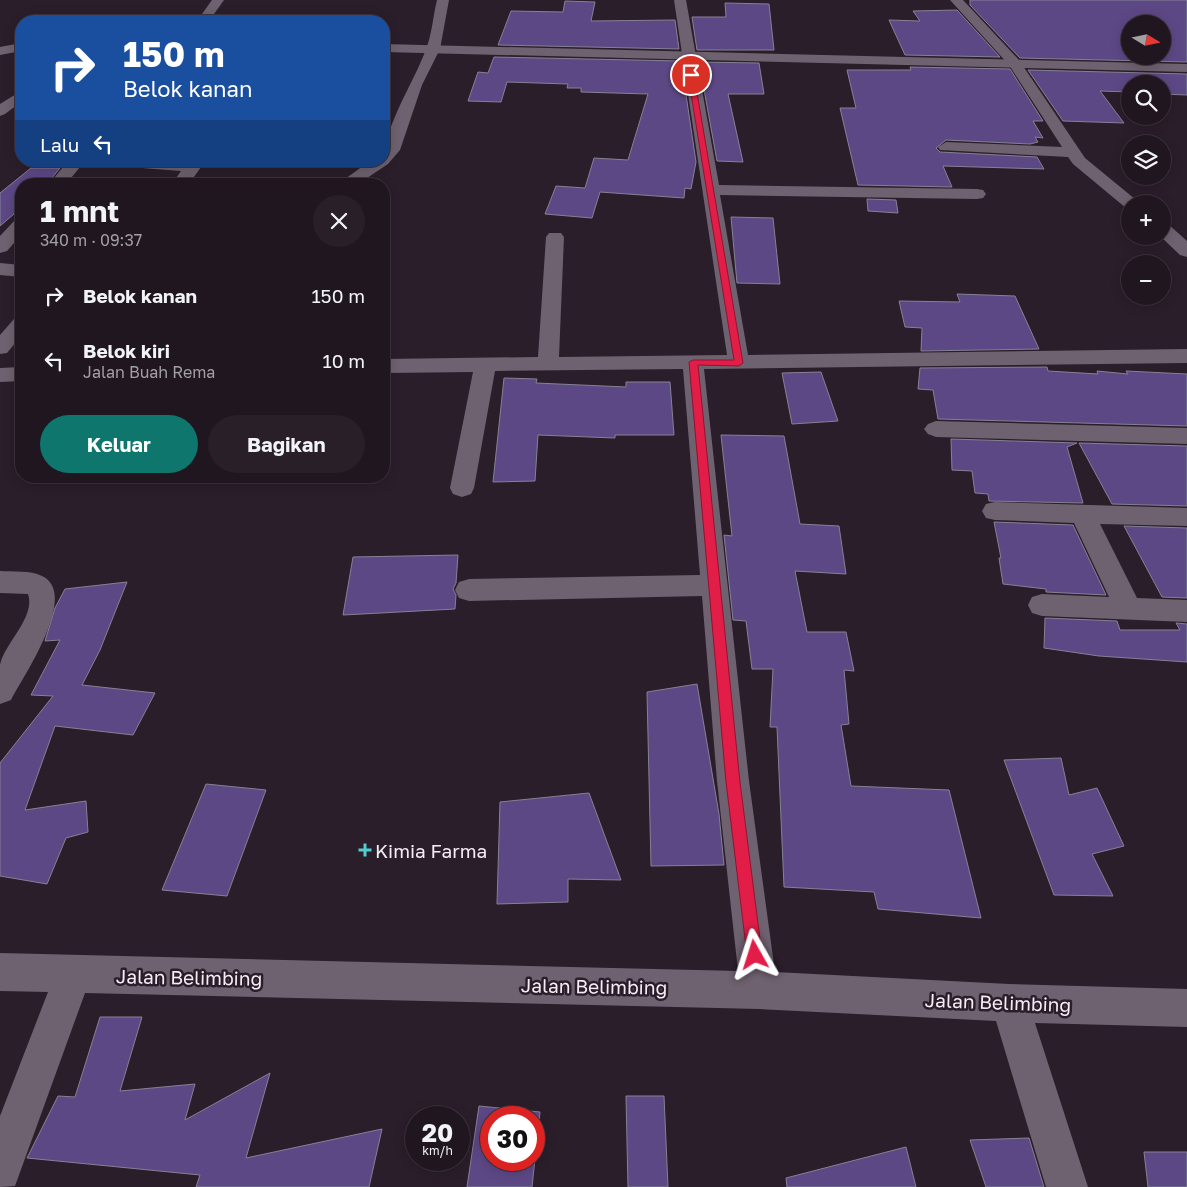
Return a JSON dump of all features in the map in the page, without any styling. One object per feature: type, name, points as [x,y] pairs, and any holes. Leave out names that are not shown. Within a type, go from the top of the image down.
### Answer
[{"type":"street","points":[[207,15],[218,0]]},
{"type":"street","points":[[390,152],[416,84],[433,49],[443,0]]},
{"type":"street","points":[[680,0],[739,363]]},
{"type":"street","points":[[956,0],[1014,63],[1078,161],[1121,195]]},
{"type":"street","points":[[0,51],[15,47]]},
{"type":"street","points":[[390,48],[1187,68]]},
{"type":"street","points":[[0,111],[15,100]]},
{"type":"street","points":[[946,147],[1071,152]]},
{"type":"street","points":[[62,178],[72,167]]},
{"type":"street","points":[[184,178],[193,167]]},
{"type":"street","points":[[355,178],[372,167]]},
{"type":"street","points":[[711,190],[977,194]]},
{"type":"street","points":[[0,247],[15,231]]},
{"type":"street","points":[[1171,236],[1187,251]]},
{"type":"street","points":[[548,363],[554,237]]},
{"type":"street","points":[[0,269],[15,270]]},
{"type":"street","points":[[0,348],[15,330]]},
{"type":"street","points":[[390,366],[1187,356]]},
{"type":"street","points":[[693,362],[733,782],[758,990]]},
{"type":"street","points":[[462,488],[485,364]]},
{"type":"street","points":[[0,374],[15,374]]},
{"type":"street","points":[[936,429],[1187,436]]},
{"type":"street","points":[[995,510],[1187,517]]},
{"type":"street","points":[[1082,513],[1128,608]]},
{"type":"street","points":[[0,582],[34,584],[42,592],[44,600],[38,622],[0,691]]},
{"type":"street","points":[[469,590],[714,585]]},
{"type":"street","points":[[1042,605],[1187,611]]},
{"type":"street","name":"Jalan Belimbing","points":[[0,972],[758,990],[1009,1003],[1187,1008]]},
{"type":"street","points":[[0,1171],[73,974]]},
{"type":"street","points":[[1009,1003],[1067,1187]]},
{"type":"building","points":[[970,0],[1187,0],[1187,62],[1171,62],[1171,15],[1121,15],[1121,60],[1020,58],[970,5]]},
{"type":"building","points":[[565,1],[595,2],[591,21],[675,20],[679,49],[498,45],[511,11],[563,12]]},
{"type":"building","points":[[725,3],[769,4],[774,50],[697,50],[692,17],[726,17]]},
{"type":"building","points":[[957,10],[1000,57],[905,55],[889,20],[920,21],[913,11]]},
{"type":"building","points":[[494,57],[681,61],[696,162],[691,189],[685,188],[684,198],[600,192],[592,218],[545,214],[556,186],[585,188],[594,158],[628,160],[648,94],[581,92],[581,88],[567,88],[568,84],[507,82],[501,102],[468,101],[478,72],[488,73]]},
{"type":"building","points":[[699,62],[759,63],[764,94],[728,94],[743,162],[717,161]]},
{"type":"building","points":[[910,67],[1010,69],[1043,121],[1033,121],[1043,138],[1035,137],[1038,142],[1030,144],[946,140],[936,148],[940,152],[1037,157],[1044,169],[943,166],[952,187],[858,185],[840,108],[856,108],[847,70],[911,70]]},
{"type":"building","points":[[1028,70],[1187,74],[1187,95],[1171,94],[1171,75],[1121,75],[1121,92],[1100,91],[1121,119],[1121,123],[1063,121]]},
{"type":"building","points":[[31,168],[60,168],[52,178],[19,178]]},
{"type":"building","points":[[15,181],[15,213],[0,226],[0,193]]},
{"type":"building","points":[[867,199],[896,200],[898,213],[868,211]]},
{"type":"building","points":[[731,217],[773,218],[780,284],[737,283]]},
{"type":"building","points":[[957,294],[1015,296],[1039,349],[921,351],[922,328],[905,327],[899,301],[960,302]]},
{"type":"building","points":[[1047,367],[1048,371],[1098,374],[1097,371],[1128,374],[1126,371],[1187,374],[1187,426],[938,419],[933,390],[918,389],[920,368]]},
{"type":"building","points":[[821,372],[838,421],[792,424],[782,373]]},
{"type":"building","points":[[504,378],[537,379],[536,383],[626,387],[626,382],[670,382],[674,435],[615,435],[615,438],[538,435],[535,481],[493,482]]},
{"type":"building","points":[[721,435],[784,436],[800,524],[839,526],[846,574],[795,571],[807,632],[846,632],[854,671],[844,670],[849,724],[841,725],[851,786],[949,790],[981,918],[878,909],[874,892],[784,887],[777,727],[770,727],[773,669],[752,669],[746,621],[733,620],[724,535],[732,536]]},
{"type":"building","points":[[951,439],[1077,443],[1067,447],[1083,503],[989,501],[988,494],[975,493],[972,471],[952,470]]},
{"type":"building","points":[[1079,443],[1187,446],[1187,506],[1112,504]]},
{"type":"building","points":[[994,522],[1073,525],[1106,595],[1046,592],[1046,589],[1003,584],[999,558],[1001,558]]},
{"type":"building","points":[[1124,526],[1187,528],[1187,598],[1162,597]]},
{"type":"building","points":[[458,555],[456,583],[453,589],[456,595],[455,609],[343,615],[353,557]]},
{"type":"building","points":[[127,582],[100,650],[82,685],[155,693],[133,735],[55,726],[25,810],[86,801],[88,832],[66,838],[47,884],[0,876],[0,763],[53,696],[31,695],[60,640],[45,641],[55,608],[65,589]]},
{"type":"building","points":[[1045,618],[1117,621],[1120,630],[1180,630],[1176,623],[1187,624],[1187,662],[1099,656],[1044,648]]},
{"type":"building","points":[[697,684],[719,814],[724,865],[651,866],[647,692]]},
{"type":"building","points":[[1061,758],[1069,795],[1097,788],[1124,846],[1092,854],[1113,896],[1054,895],[1004,760]]},
{"type":"building","points":[[206,784],[266,790],[227,896],[162,890]]},
{"type":"building","points":[[589,793],[621,880],[568,879],[568,902],[497,904],[500,802]]},
{"type":"building","points":[[100,1017],[142,1017],[120,1091],[195,1084],[185,1120],[270,1073],[246,1158],[382,1129],[369,1187],[196,1187],[200,1175],[27,1158],[58,1096],[75,1097]]},
{"type":"building","points":[[626,1096],[664,1096],[668,1187],[628,1187]]},
{"type":"building","points":[[479,1106],[480,1171],[534,1171],[532,1187],[467,1187]]},
{"type":"building","points":[[1029,1138],[1044,1187],[986,1187],[970,1140]]},
{"type":"building","points":[[906,1147],[916,1187],[787,1187],[786,1178]]},
{"type":"building","points":[[1144,1152],[1187,1152],[1187,1187],[1148,1187]]},
{"type":"place","name":"Kimia Farma","points":[[365,850]]},
{"type":"route","points":[[691,75],[739,363],[693,362],[733,782],[748,887],[755,955]]}]
